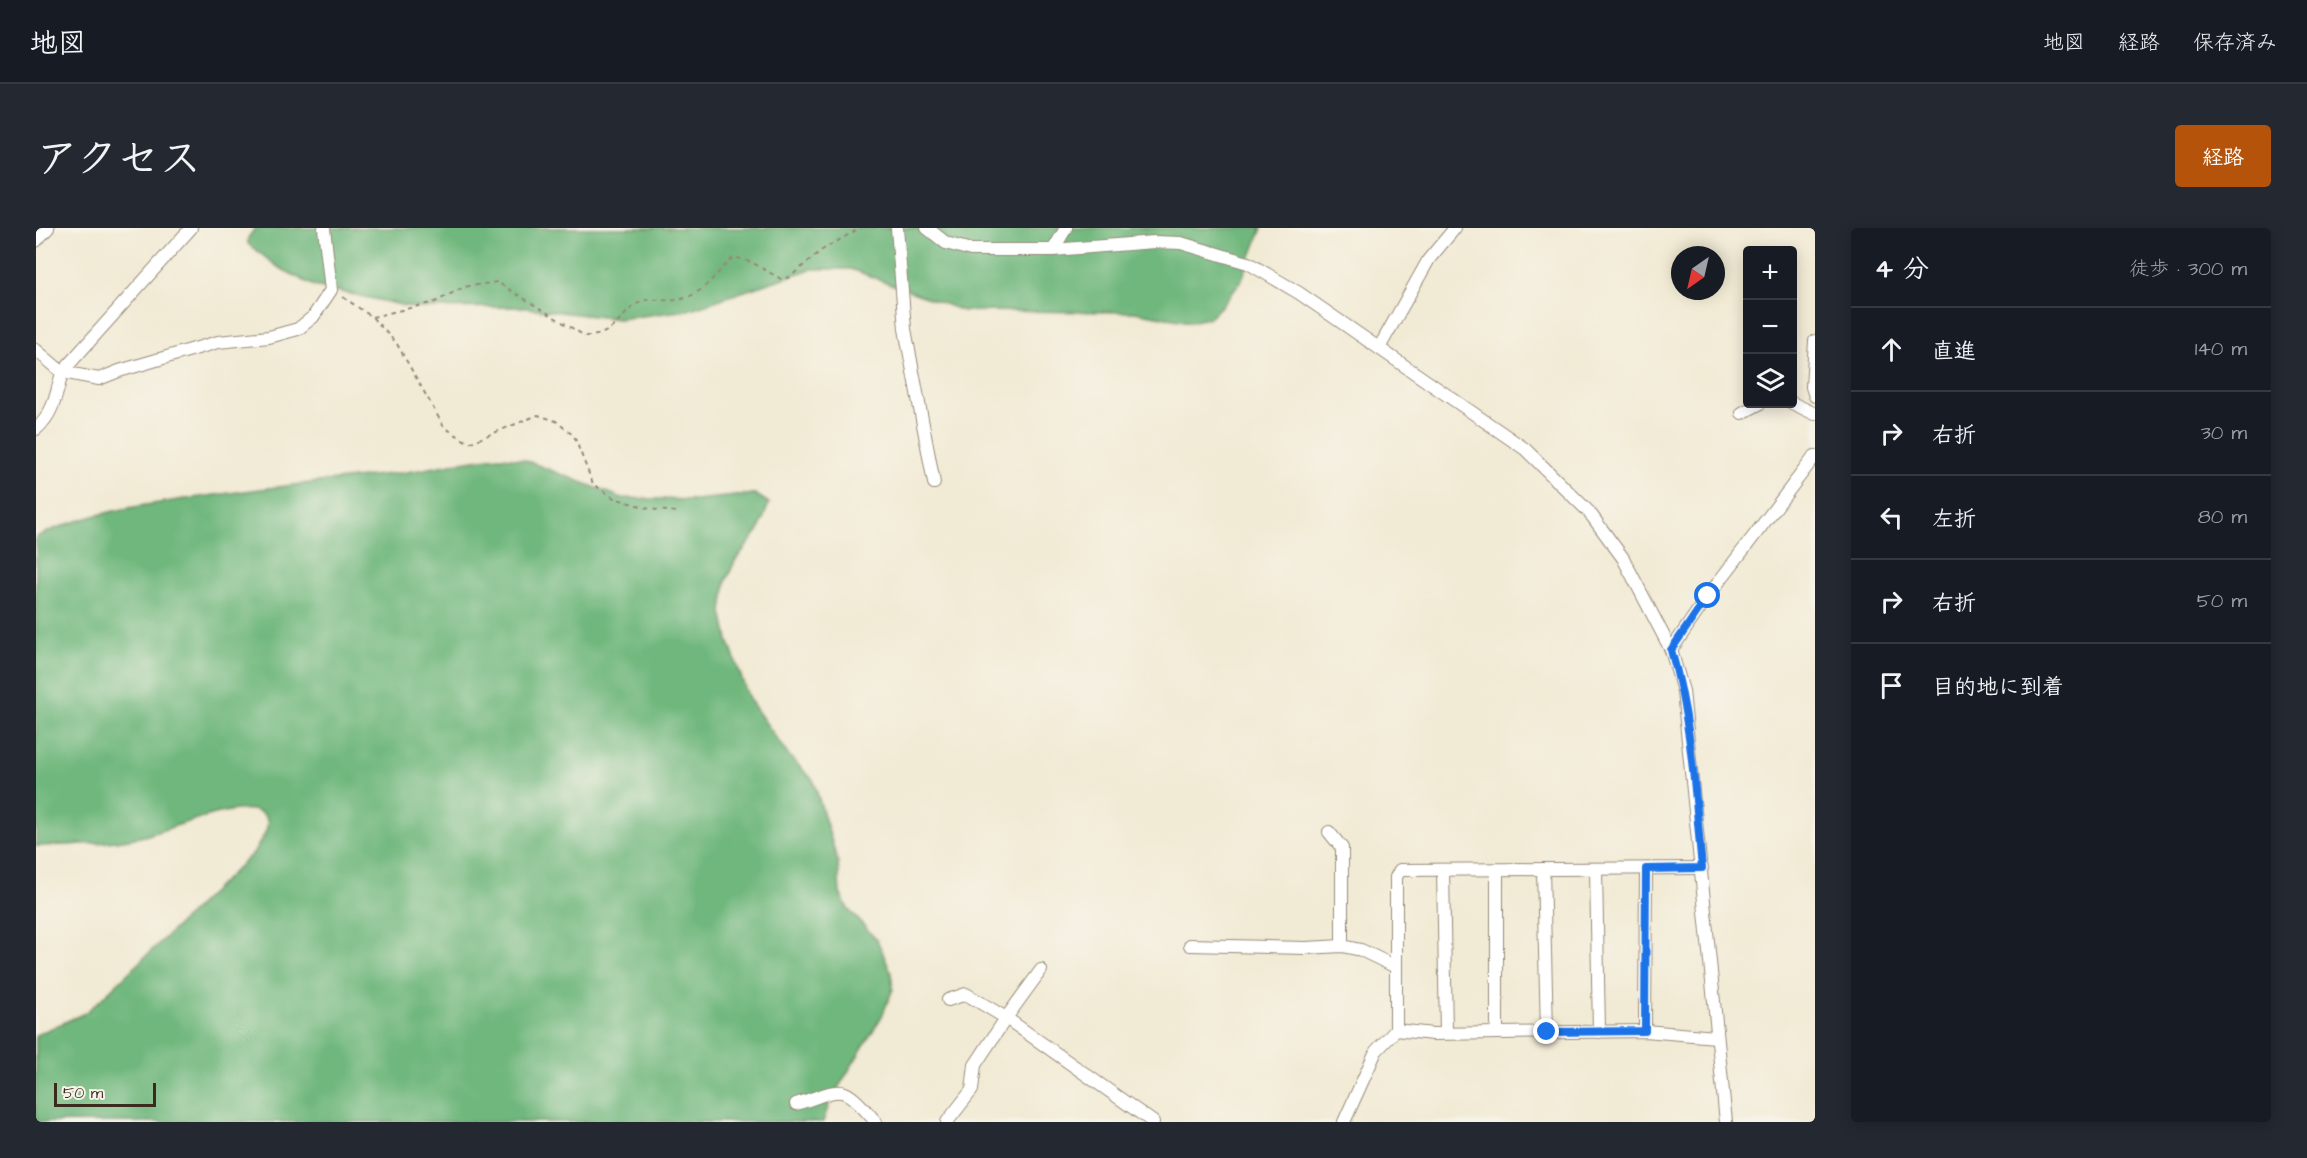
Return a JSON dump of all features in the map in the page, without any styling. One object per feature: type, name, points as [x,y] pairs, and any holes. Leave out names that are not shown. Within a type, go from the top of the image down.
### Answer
[{"type":"street","points":[[36,241],[48,228]]},
{"type":"street","points":[[36,429],[45,422],[55,400],[62,372],[191,228]]},
{"type":"street","points":[[36,350],[62,372],[99,379],[218,342],[269,337],[298,329],[313,317],[332,290],[324,228]]},
{"type":"street","points":[[897,228],[905,329],[934,483]]},
{"type":"street","points":[[927,228],[946,243],[971,250],[1053,250],[1154,242],[1181,243],[1248,263],[1299,293],[1526,449],[1589,512],[1623,558],[1671,650],[1683,691],[1725,1122]]},
{"type":"street","points":[[1053,250],[1066,228]]},
{"type":"street","points":[[1379,348],[1429,259],[1455,228]]},
{"type":"street","points":[[1815,341],[1812,387],[1815,396]]},
{"type":"street","points":[[1797,405],[1815,414]]},
{"type":"street","points":[[1742,412],[1750,408]]},
{"type":"street","points":[[1671,650],[1708,596],[1815,456]]},
{"type":"street","points":[[1329,832],[1342,848],[1342,946]]},
{"type":"street","points":[[1344,1122],[1376,1051],[1395,1030],[1396,877],[1400,870],[1702,868]]},
{"type":"street","points":[[1543,869],[1547,1032]]},
{"type":"street","points":[[1596,869],[1599,1032]]},
{"type":"street","points":[[1645,1031],[1646,869]]},
{"type":"street","points":[[1443,870],[1446,1034]]},
{"type":"street","points":[[1497,870],[1497,1033]]},
{"type":"street","points":[[1191,945],[1306,948],[1342,946],[1361,950],[1396,967]]},
{"type":"street","points":[[947,1122],[972,1090],[975,1065],[1041,970]]},
{"type":"street","points":[[948,1000],[966,994],[1006,1018],[1153,1122]]},
{"type":"street","points":[[1395,1030],[1446,1034],[1645,1031],[1716,1037]]},
{"type":"street","points":[[796,1104],[839,1090],[848,1092],[876,1122]]},
{"type":"path","points":[[372,317],[435,302],[464,286],[497,282],[585,336],[594,337],[610,330],[642,301],[678,300],[703,290],[734,257],[751,262],[781,279],[790,277],[822,250],[860,228]]},
{"type":"path","points":[[332,290],[372,317],[397,344],[444,427],[469,443],[538,415],[555,421],[574,436],[593,484],[614,498],[650,509],[677,512]]},
{"type":"green space","points":[[255,228],[1262,228],[1242,279],[1226,301],[1210,317],[1190,322],[1135,312],[963,311],[851,269],[811,269],[688,310],[619,319],[518,307],[415,308],[314,286],[278,267],[248,244],[248,238]]},
{"type":"green space","points":[[503,457],[525,460],[622,498],[695,500],[755,494],[769,503],[759,530],[735,561],[726,581],[722,612],[728,640],[749,699],[788,755],[813,780],[838,862],[840,893],[848,909],[877,940],[891,972],[893,989],[882,1016],[830,1101],[823,1122],[36,1122],[36,1035],[85,1013],[100,1000],[254,852],[267,829],[267,819],[254,810],[240,810],[204,817],[140,837],[88,844],[36,846],[36,537],[95,515],[137,507],[250,490],[400,473],[477,459]]},
{"type":"route","points":[[1547,1032],[1645,1031],[1646,869],[1702,868],[1683,691],[1671,650],[1708,596]]}]
